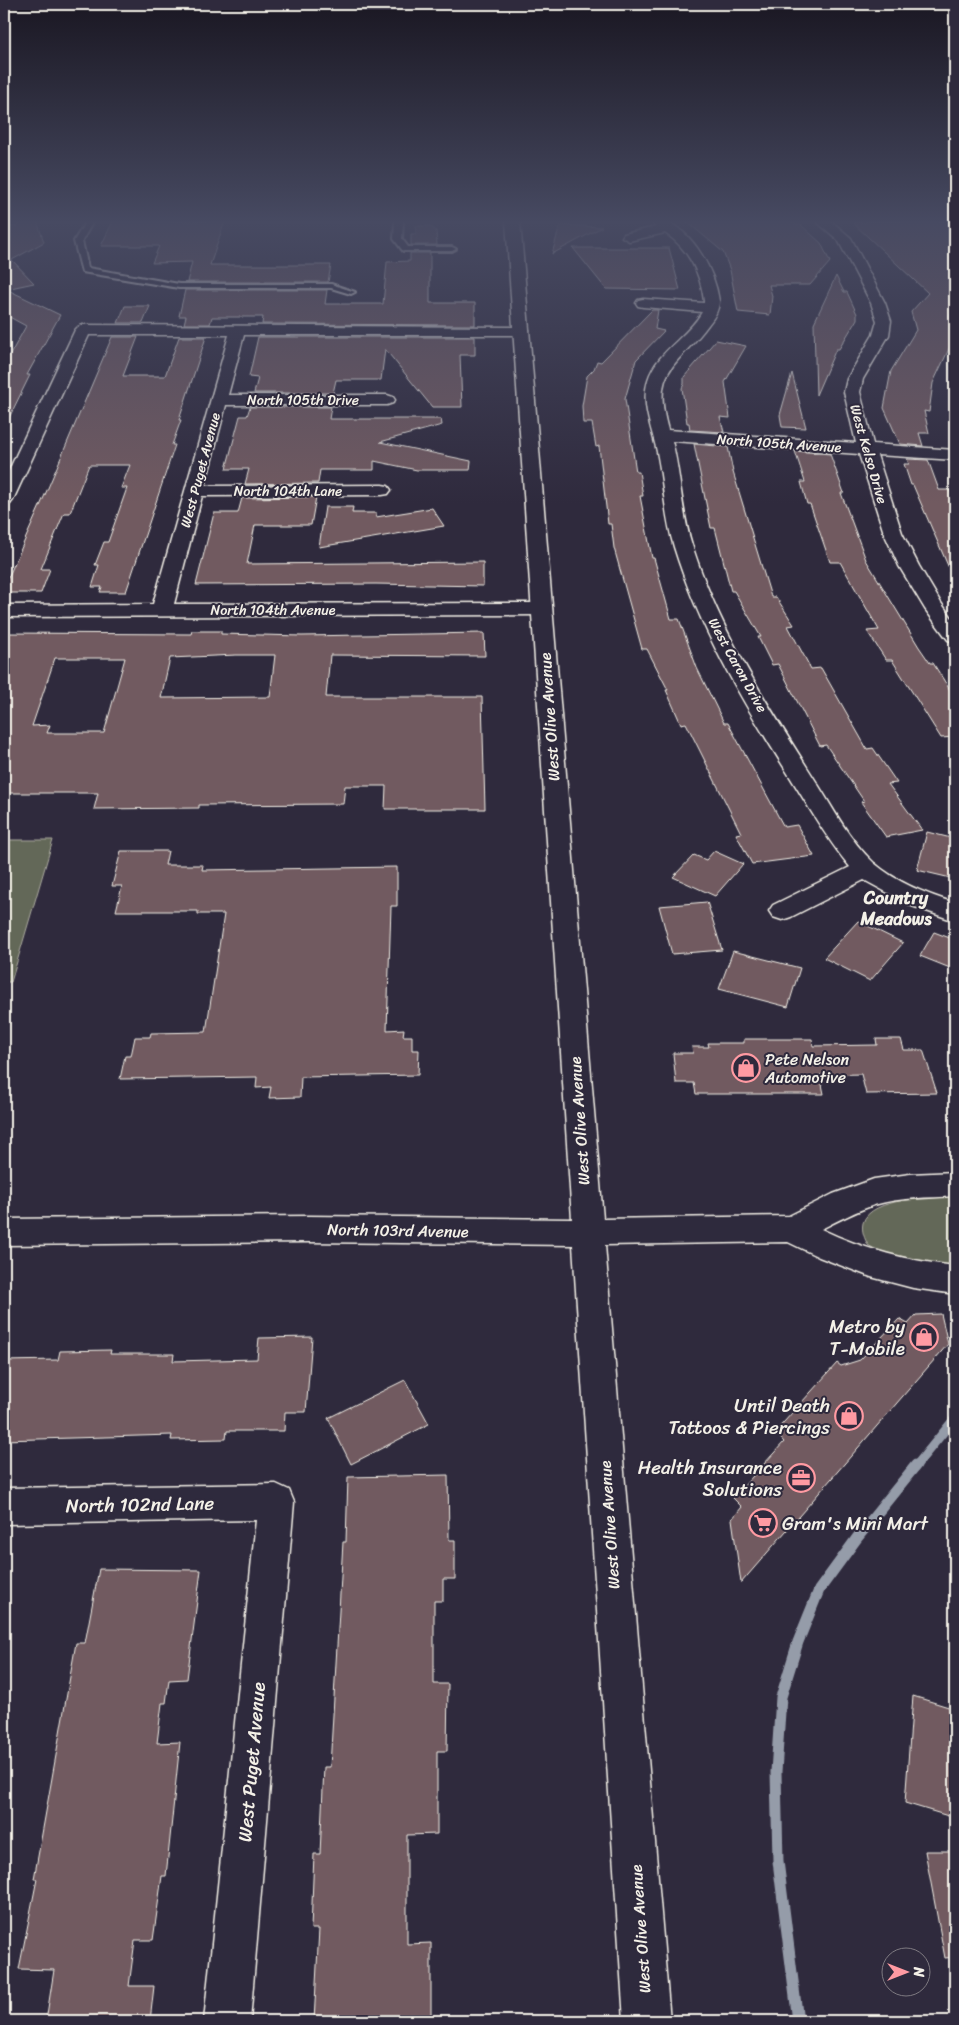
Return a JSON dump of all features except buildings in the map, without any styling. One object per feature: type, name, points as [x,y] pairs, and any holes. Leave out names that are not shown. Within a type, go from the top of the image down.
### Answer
[{"type":"street","name":"West Olive Avenue","points":[[520,316],[647,2021]]},
{"type":"street","name":"West Caron Drive","points":[[705,316],[697,329],[659,371],[654,390],[656,412],[663,435],[683,546],[715,628],[762,711],[838,835],[866,869],[923,902],[955,912]]},
{"type":"street","name":"West Kelso Drive","points":[[882,316],[884,321],[881,335],[854,379],[852,392],[866,449],[892,532],[932,605],[955,636]]},
{"type":"street","points":[[4,500],[19,448],[83,330],[521,330]]},
{"type":"street","name":"West Puget Avenue","points":[[162,610],[238,330]]},
{"type":"street","name":"North 105th Drive","points":[[219,400],[387,400]]},
{"type":"street","name":"North 105th Avenue","points":[[663,435],[955,455]]},
{"type":"street","name":"North 104th Lane","points":[[194,491],[382,490]]},
{"type":"street","name":"North 104th Avenue","points":[[4,611],[542,609]]},
{"type":"street","points":[[782,912],[866,869]]},
{"type":"street","name":"North 103rd Avenue","points":[[4,1232],[309,1229],[588,1232],[792,1229],[844,1203],[874,1192],[910,1186],[955,1184]]},
{"type":"street","name":"North 103rd Avenue","points":[[792,1229],[826,1247],[865,1261],[931,1279],[955,1280]]},
{"type":"street","name":"West Puget Avenue","points":[[227,2021],[276,1502]]},
{"type":"street","name":"North 102nd Lane","points":[[4,1506],[276,1502]]},
{"type":"green space","points":[[4,840],[53,840],[11,982],[4,982]]},
{"type":"green space","points":[[955,1197],[955,1272],[910,1264],[888,1256],[868,1245],[863,1232],[863,1223],[868,1214],[877,1208],[904,1200]]},
{"type":"waterway","points":[[915,1467],[955,1418]]},
{"type":"waterway","points":[[798,2021],[778,1861],[776,1772],[781,1697],[798,1642],[819,1590],[857,1538],[916,1465]]},
{"type":"place","name":"Pete Nelson Automotive","points":[[746,1068]]},
{"type":"place","name":"Metro by T-Mobile","points":[[924,1337]]},
{"type":"place","name":"Until Death Tattoos & Piercings","points":[[849,1416]]},
{"type":"place","name":"Health Insurance Solutions","points":[[801,1478]]},
{"type":"place","name":"Gram's Mini Mart","points":[[763,1523]]},
{"type":"district","name":"Country Meadows","points":[[896,908]]}]
